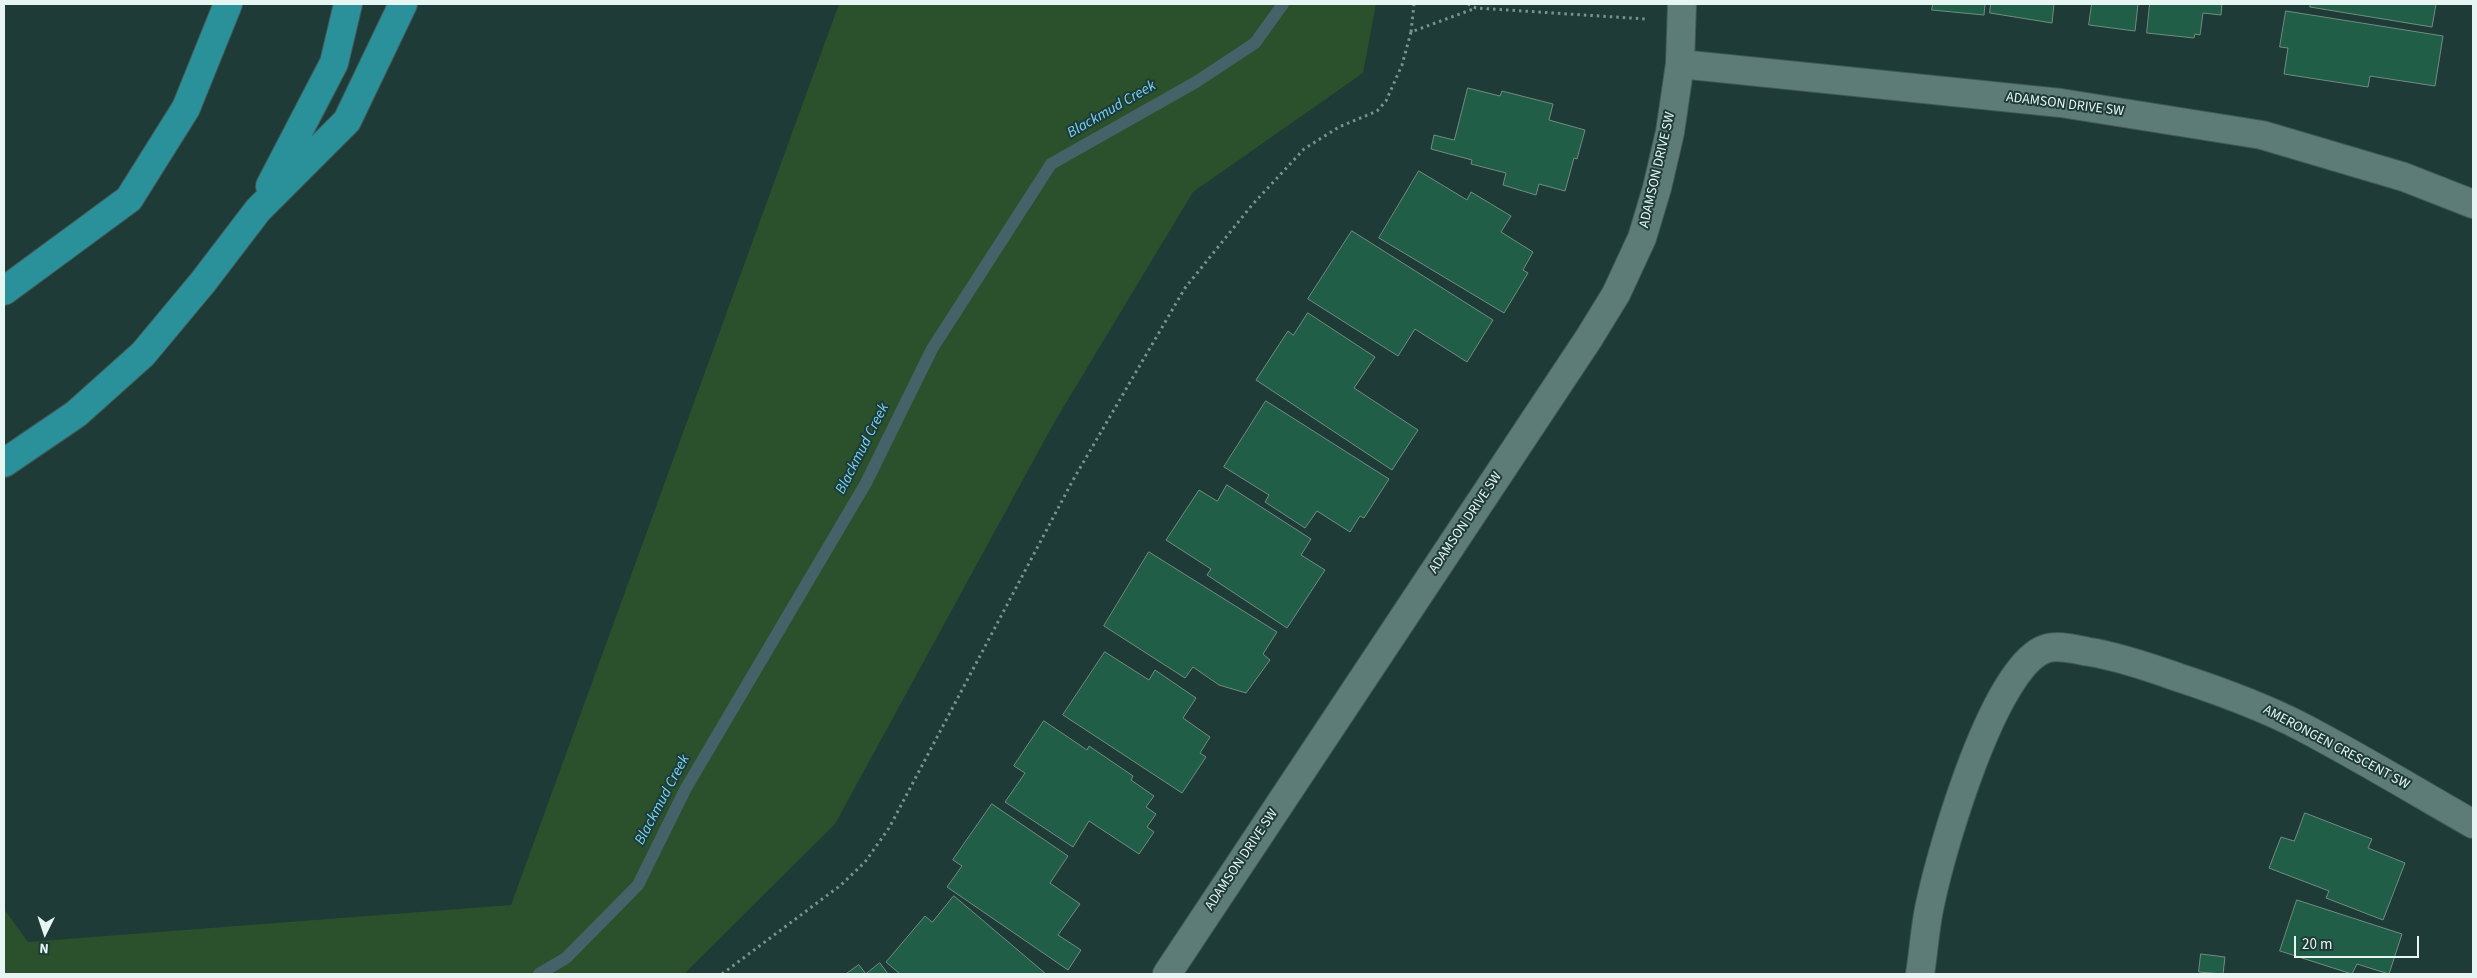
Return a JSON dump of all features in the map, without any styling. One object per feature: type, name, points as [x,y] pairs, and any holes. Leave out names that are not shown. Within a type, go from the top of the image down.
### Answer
[{"type":"highway","points":[[4,291],[129,199],[186,108],[228,4]]},
{"type":"highway","points":[[258,210],[334,63],[348,4]]},
{"type":"highway","points":[[4,463],[76,414],[142,354],[203,282],[258,210],[347,121],[403,4]]},
{"type":"street","points":[[1680,64],[1682,4]]},
{"type":"street","name":"ADAMSON DRIVE SW","points":[[1167,974],[1589,338],[1616,294],[1642,238],[1657,188],[1670,132],[1680,64],[2060,103],[2262,135],[2404,177],[2473,204]]},
{"type":"street","name":"AMERONGEN CRESCENT SW","points":[[1920,974],[1930,901],[1951,826],[1975,757],[2003,694],[2024,663],[2045,648],[2064,648],[2106,655],[2145,666],[2253,704],[2304,728],[2473,824]]},
{"type":"path","points":[[722,974],[841,885],[864,862],[888,828],[1073,480],[1185,288],[1252,205],[1304,149],[1339,127],[1377,111],[1386,101],[1402,65],[1412,32],[1414,4]]},
{"type":"path","points":[[1468,4],[1476,8],[1652,19]]},
{"type":"path","points":[[1412,32],[1476,8]]},
{"type":"green space","points":[[839,4],[1376,4],[1363,73],[1193,192],[1055,421],[835,824],[684,974],[4,974],[4,909],[28,942],[511,905]]},
{"type":"building","points":[[1933,4],[1985,4],[1984,15],[1932,10]]},
{"type":"building","points":[[1991,4],[2054,4],[2052,23],[1990,13]]},
{"type":"building","points":[[2092,4],[2138,4],[2135,31],[2089,25]]},
{"type":"building","points":[[2150,4],[2222,4],[2221,15],[2203,13],[2200,35],[2195,34],[2194,38],[2147,33]]},
{"type":"building","points":[[2311,4],[2436,4],[2432,27],[2310,7]]},
{"type":"building","points":[[2286,11],[2443,36],[2435,86],[2370,76],[2368,87],[2284,74],[2288,48],[2280,47]]},
{"type":"building","points":[[1468,88],[1500,96],[1502,91],[1553,104],[1549,120],[1585,130],[1577,159],[1574,158],[1565,191],[1539,184],[1536,195],[1503,185],[1506,173],[1471,164],[1472,160],[1431,149],[1434,135],[1454,140]]},
{"type":"building","points":[[1419,171],[1467,200],[1471,192],[1511,216],[1501,232],[1533,252],[1523,270],[1528,273],[1504,313],[1379,238]]},
{"type":"building","points":[[1352,231],[1493,320],[1467,362],[1415,329],[1398,356],[1308,299]]},
{"type":"building","points":[[1308,313],[1375,357],[1354,388],[1418,430],[1392,470],[1256,380],[1288,331],[1293,335]]},
{"type":"building","points":[[1266,401],[1389,479],[1364,518],[1360,516],[1350,532],[1317,511],[1305,528],[1265,502],[1269,495],[1224,467]]},
{"type":"building","points":[[1227,485],[1311,539],[1301,555],[1325,570],[1287,628],[1207,575],[1211,569],[1166,540],[1199,490],[1217,501]]},
{"type":"building","points":[[1149,552],[1277,632],[1263,654],[1270,660],[1246,693],[1219,685],[1193,667],[1185,678],[1104,626]]},
{"type":"building","points":[[1105,652],[1149,680],[1155,670],[1196,698],[1183,718],[1210,737],[1200,753],[1206,757],[1182,793],[1063,715]]},
{"type":"building","points":[[1044,721],[1087,750],[1089,746],[1133,776],[1131,780],[1154,796],[1146,807],[1156,814],[1147,827],[1154,832],[1139,854],[1089,821],[1073,847],[1005,802],[1025,773],[1014,766]]},
{"type":"building","points":[[992,804],[1068,856],[1050,883],[1080,904],[1058,935],[1081,950],[1068,970],[947,887],[962,866],[953,860]]},
{"type":"building","points":[[2305,813],[2372,839],[2368,848],[2405,863],[2383,920],[2326,898],[2329,891],[2269,868],[2281,837],[2294,841]]},
{"type":"building","points":[[954,896],[1046,974],[900,974],[886,962],[925,916],[932,922]]},
{"type":"building","points":[[2297,900],[2402,934],[2389,974],[2357,964],[2352,974],[2280,951]]},
{"type":"building","points":[[2201,954],[2225,957],[2223,974],[2199,972]]},
{"type":"building","points":[[880,963],[888,974],[866,974]]},
{"type":"building","points":[[859,965],[866,974],[846,974]]},
{"type":"waterway","name":"Blackmud Creek","points":[[539,974],[566,958],[638,885],[686,788],[866,483],[932,349],[1051,164],[1196,82],[1255,43],[1283,4]]}]
